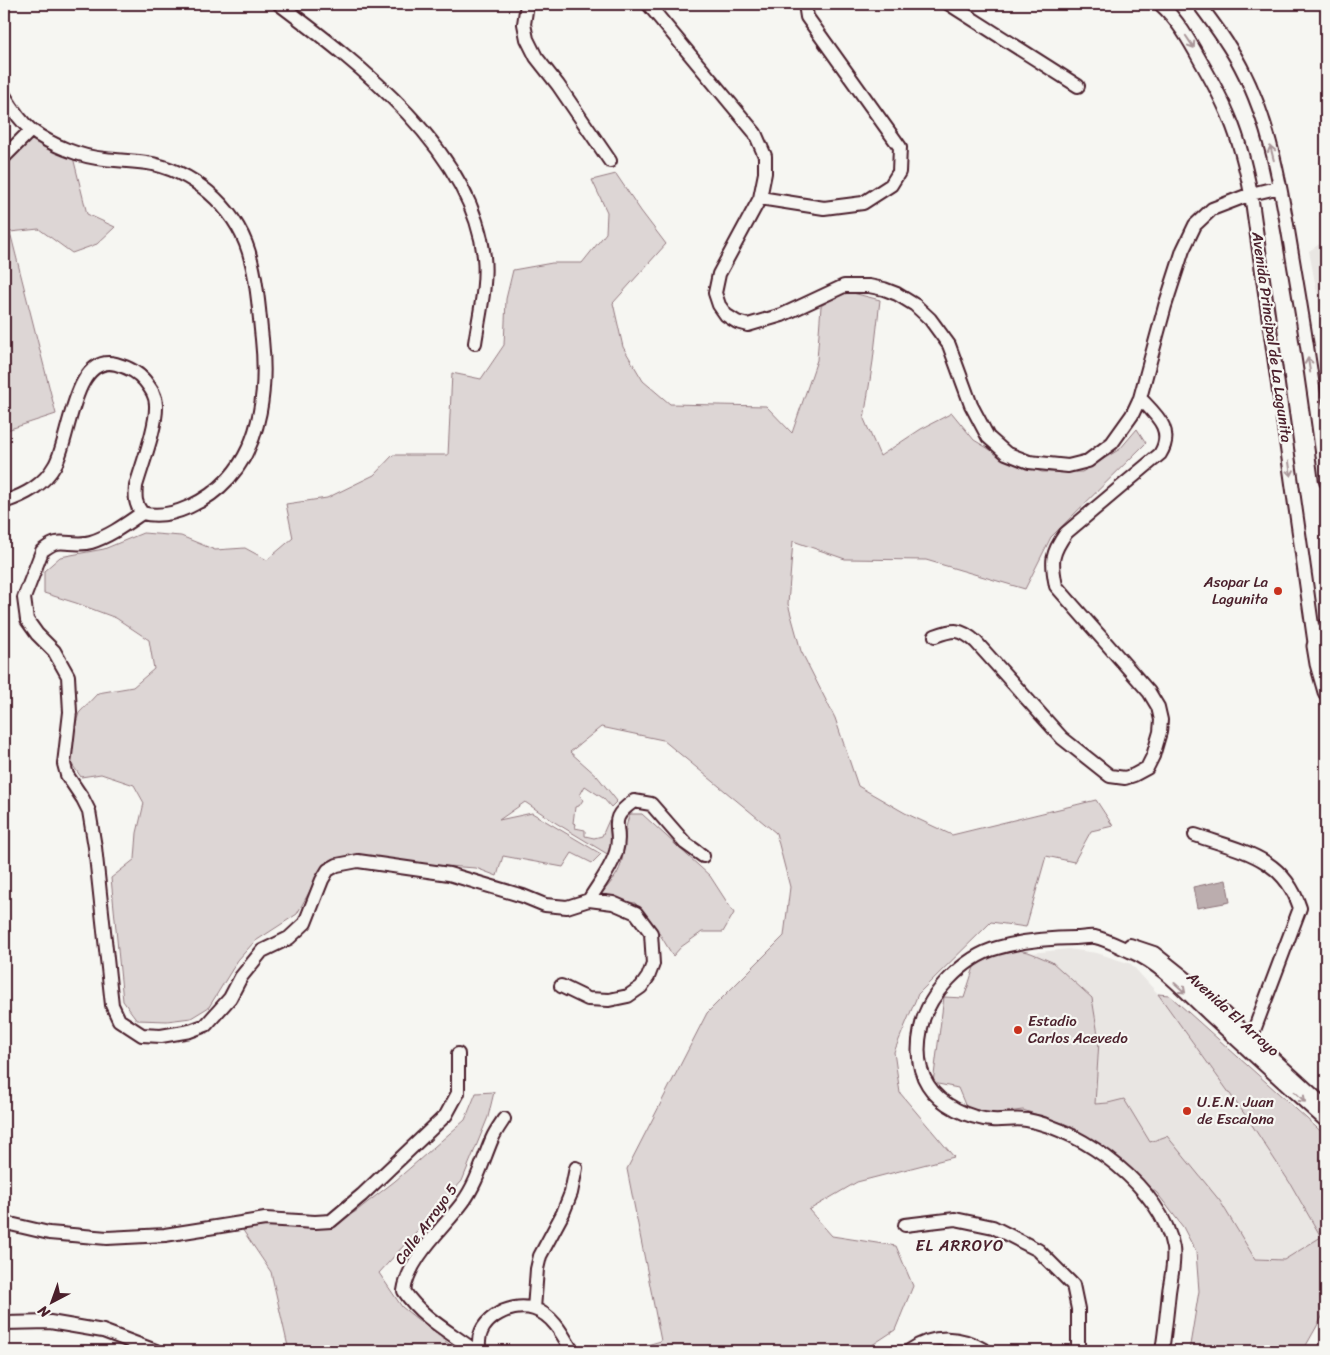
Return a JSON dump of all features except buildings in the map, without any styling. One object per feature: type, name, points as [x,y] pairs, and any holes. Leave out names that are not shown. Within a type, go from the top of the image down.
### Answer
[{"type":"street","points":[[279,4],[362,70],[428,138],[451,167],[466,193],[475,219],[484,257],[483,294],[475,344]]},
{"type":"street","points":[[528,4],[524,24],[527,39],[536,57],[558,85],[610,161]]},
{"type":"street","points":[[648,4],[755,133],[765,156],[765,173],[760,198],[719,274],[714,293],[726,315],[737,322],[748,325],[782,315],[844,286],[869,286],[897,294],[914,305],[930,320],[949,345],[971,405],[988,437],[1006,453],[1029,462],[1068,466],[1088,461],[1112,443],[1132,415],[1140,398],[1165,306],[1183,250],[1195,225],[1212,209],[1251,194],[1280,187]]},
{"type":"street","points":[[760,198],[824,208],[863,203],[891,185],[899,172],[900,147],[807,17],[806,4]]},
{"type":"street","points":[[949,4],[1078,86]]},
{"type":"street","name":"Avenida Principal de La Lagunita","points":[[1160,4],[1169,12],[1193,47],[1231,120],[1244,160],[1251,194],[1315,646],[1325,686]]},
{"type":"street","name":"Avenida Principal de La Lagunita","points":[[1199,4],[1218,28],[1241,67],[1258,108],[1272,150],[1299,298],[1326,482]]},
{"type":"street","points":[[4,94],[14,112],[31,130],[52,143],[103,159],[131,160],[156,165],[193,180],[213,195],[230,216],[244,240],[251,260],[263,349],[264,386],[253,437],[230,478],[214,492],[196,503],[175,512],[151,516],[142,513],[137,507],[135,497],[136,486],[154,420],[156,404],[153,392],[143,379],[131,369],[107,362],[98,364],[84,377],[59,459],[50,474],[30,492],[4,502]]},
{"type":"street","points":[[4,157],[31,130]]},
{"type":"street","points":[[935,636],[952,630],[966,633],[1062,738],[1110,776],[1124,778],[1147,768],[1153,756],[1160,732],[1161,720],[1158,707],[1149,692],[1056,586],[1052,566],[1056,548],[1066,533],[1160,454],[1164,446],[1165,431],[1157,417],[1140,398]]},
{"type":"street","points":[[142,513],[116,531],[90,542],[74,545],[57,542],[42,551],[24,598],[27,620],[37,634],[54,651],[68,676],[70,712],[64,764],[67,775],[84,799],[89,811],[95,847],[112,1005],[119,1020],[142,1035],[161,1036],[190,1031],[206,1025],[230,998],[241,977],[262,951],[289,938],[305,923],[322,880],[328,870],[337,865],[358,861],[449,874],[523,896],[545,905],[566,907],[589,900],[612,903],[636,913],[651,933],[653,964],[648,977],[641,987],[628,996],[609,1000],[588,999],[561,986]]},
{"type":"street","points":[[1315,646],[1326,628]]},
{"type":"street","points":[[589,900],[610,866],[617,850],[617,820],[620,811],[634,801],[651,804],[685,843],[703,856]]},
{"type":"street","points":[[1195,835],[1264,860],[1285,877],[1295,891],[1300,908],[1249,1044]]},
{"type":"street","name":"Avenida El Arroyo","points":[[1162,1351],[1173,1267],[1173,1249],[1163,1216],[1138,1184],[1122,1170],[1067,1132],[1026,1120],[992,1120],[960,1112],[937,1095],[923,1075],[919,1059],[918,1041],[928,1007],[943,986],[955,974],[982,954],[995,948],[1057,937],[1094,937],[1126,944],[1154,953],[1189,981],[1326,1121]]},
{"type":"street","name":"Avenida El Arroyo","points":[[1249,1044],[1326,1108]]},
{"type":"street","points":[[4,1221],[50,1233],[106,1238],[166,1235],[265,1219],[315,1222],[331,1220],[362,1195],[446,1115],[458,1093],[458,1054]]},
{"type":"street","name":"Calle Arroyo 5","points":[[475,1351],[452,1333],[432,1321],[411,1302],[404,1291],[405,1282],[416,1260],[464,1201],[472,1188],[493,1136],[504,1119]]},
{"type":"street","points":[[534,1309],[540,1256],[563,1213],[571,1193],[576,1168]]},
{"type":"street","points":[[906,1224],[955,1219],[993,1227],[1038,1250],[1073,1285],[1078,1309],[1078,1351]]},
{"type":"street","points":[[480,1351],[480,1336],[488,1323],[496,1314],[518,1307],[534,1309],[548,1317],[560,1329],[572,1351]]},
{"type":"street","points":[[4,1323],[50,1322],[103,1331],[156,1351]]},
{"type":"street","points":[[909,1351],[918,1345],[939,1338],[960,1339],[986,1351]]},
{"type":"shaded area","points":[[34,130],[72,153],[87,214],[115,227],[97,244],[72,253],[39,229],[10,232],[56,414],[4,431],[4,162]]},
{"type":"shaded area","points":[[616,174],[666,244],[613,303],[623,347],[643,381],[670,404],[766,406],[792,433],[817,360],[821,306],[845,291],[880,300],[864,419],[880,456],[921,429],[952,413],[974,440],[1009,461],[1042,472],[1082,472],[1120,449],[1137,429],[1146,443],[1051,537],[1025,589],[926,560],[845,559],[793,541],[788,604],[801,651],[835,718],[858,786],[905,813],[952,835],[1096,800],[1113,826],[1091,831],[1074,862],[1046,856],[1026,927],[991,922],[918,994],[894,1052],[900,1093],[954,1157],[857,1182],[809,1210],[832,1236],[896,1246],[913,1286],[895,1330],[863,1351],[626,1351],[661,1341],[627,1169],[707,1013],[784,936],[790,887],[776,833],[663,740],[601,727],[570,752],[597,776],[617,801],[611,807],[603,798],[585,786],[580,795],[583,800],[579,806],[575,807],[573,823],[576,824],[575,828],[585,830],[585,836],[594,838],[602,836],[609,820],[611,844],[609,855],[525,802],[499,820],[532,813],[601,854],[592,863],[572,853],[563,867],[503,856],[497,876],[476,868],[402,863],[322,869],[297,914],[254,942],[238,960],[209,1007],[191,1018],[167,1021],[137,1020],[123,1001],[111,878],[135,859],[137,833],[144,803],[134,785],[101,774],[81,777],[71,763],[69,745],[79,713],[98,693],[133,687],[154,669],[149,640],[116,618],[44,593],[44,571],[60,557],[104,549],[143,533],[181,536],[215,550],[245,548],[267,560],[293,538],[286,504],[327,498],[374,475],[393,455],[448,455],[452,373],[481,379],[504,345],[506,299],[513,270],[552,263],[582,263],[606,233],[607,212],[592,180]]},
{"type":"shaded area","points":[[1326,240],[1326,341],[1309,251]]},
{"type":"shaded area","points":[[630,814],[642,814],[710,876],[734,913],[723,932],[702,932],[681,947],[673,956],[656,928],[635,903],[599,896],[620,868],[623,858],[626,826]]},
{"type":"shaded area","points":[[1226,880],[1230,902],[1197,908],[1193,887]]},
{"type":"shaded area","points":[[1011,948],[1031,953],[1052,962],[1092,998],[1099,1041],[1095,1104],[1124,1099],[1150,1142],[1167,1136],[1220,1201],[1255,1259],[1284,1260],[1321,1237],[1290,1183],[1248,1119],[1158,994],[1169,995],[1326,1136],[1326,1310],[1304,1349],[1306,1351],[1189,1351],[1199,1291],[1196,1252],[1183,1227],[1157,1193],[1074,1127],[1023,1110],[990,1114],[966,1107],[958,1088],[933,1083],[944,997],[964,998],[975,964]]},
{"type":"shaded area","name":"U.E.N. Juan de Escalona","points":[[1068,949],[1097,953],[1131,964],[1158,994],[1248,1119],[1290,1183],[1321,1237],[1284,1260],[1255,1259],[1220,1201],[1150,1143],[1124,1099],[1095,1104],[1099,1041],[1092,998],[1052,962],[1031,953]]},
{"type":"shaded area","points":[[494,1092],[488,1117],[462,1181],[379,1273],[402,1307],[458,1351],[289,1351],[271,1272],[236,1220],[323,1228],[355,1212],[395,1181],[465,1120],[476,1093]]},
{"type":"place","name":"Asopar La Lagunita","points":[[1278,591]]},
{"type":"place","name":"Estadio Carlos Acevedo","points":[[1018,1030]]},
{"type":"place","name":"U.E.N. Juan de Escalona","points":[[1187,1111]]},
{"type":"district","name":"EL ARROYO","points":[[960,1245]]}]
